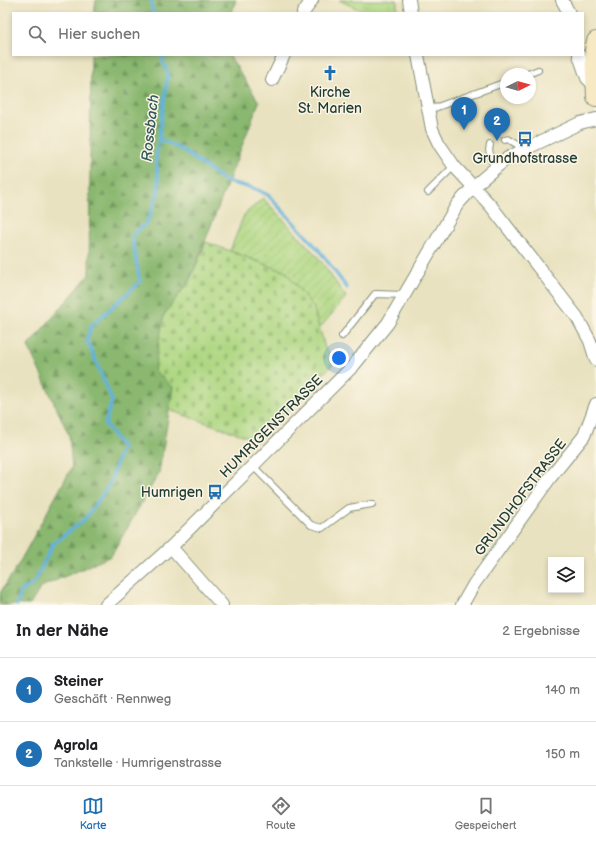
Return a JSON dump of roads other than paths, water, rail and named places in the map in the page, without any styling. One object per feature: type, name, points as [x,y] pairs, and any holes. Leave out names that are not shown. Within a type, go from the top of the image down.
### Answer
[{"type":"main road","points":[[595,91],[596,41]]},
{"type":"street","points":[[304,12],[312,0]]},
{"type":"street","points":[[409,0],[411,12]]},
{"type":"street","points":[[562,0],[568,12]]},
{"type":"street","points":[[272,80],[284,56]]},
{"type":"street","points":[[418,56],[432,129],[435,136],[454,166],[491,206],[577,317],[590,341],[596,360]]},
{"type":"street","points":[[578,56],[587,78],[595,91]]},
{"type":"street","name":"HUMRIGENSTRASSE","points":[[106,605],[171,547],[354,365],[388,323],[457,205],[474,186],[494,168],[525,149],[580,123],[596,119]]},
{"type":"street","name":"GRUNDHOFSTRASSE","points":[[462,605],[474,584],[542,489],[580,442],[596,404]]},
{"type":"street","points":[[171,547],[222,605]]},
{"type":"lane","points":[[429,110],[500,84]]},
{"type":"lane","points":[[505,140],[508,139],[525,149]]},
{"type":"lane","points":[[490,145],[489,150],[494,168]]},
{"type":"lane","points":[[428,192],[454,166]]},
{"type":"lane","points":[[342,336],[375,294],[405,295]]},
{"type":"lane","points":[[253,466],[311,526],[322,528],[349,508],[372,504]]},
{"type":"waterway","name":"Rossbach","points":[[151,0],[153,12]]},
{"type":"waterway","name":"Rossbach","points":[[17,605],[22,590],[33,585],[53,544],[85,519],[109,485],[122,447],[105,424],[112,400],[87,340],[91,326],[140,282],[132,236],[147,222],[159,190],[156,158],[168,74],[161,56]]},
{"type":"waterway","points":[[160,139],[182,150],[225,181],[256,189],[268,195],[319,250],[347,288]]},
{"type":"place","name":"Kirche St. Marien","points":[[330,73]]},
{"type":"place","name":"Steiner","points":[[464,130]]},
{"type":"place","name":"Grundhofstrasse","points":[[525,139]]},
{"type":"place","name":"Agrola","points":[[497,141]]},
{"type":"place","name":"Humrigen","points":[[215,492]]}]
